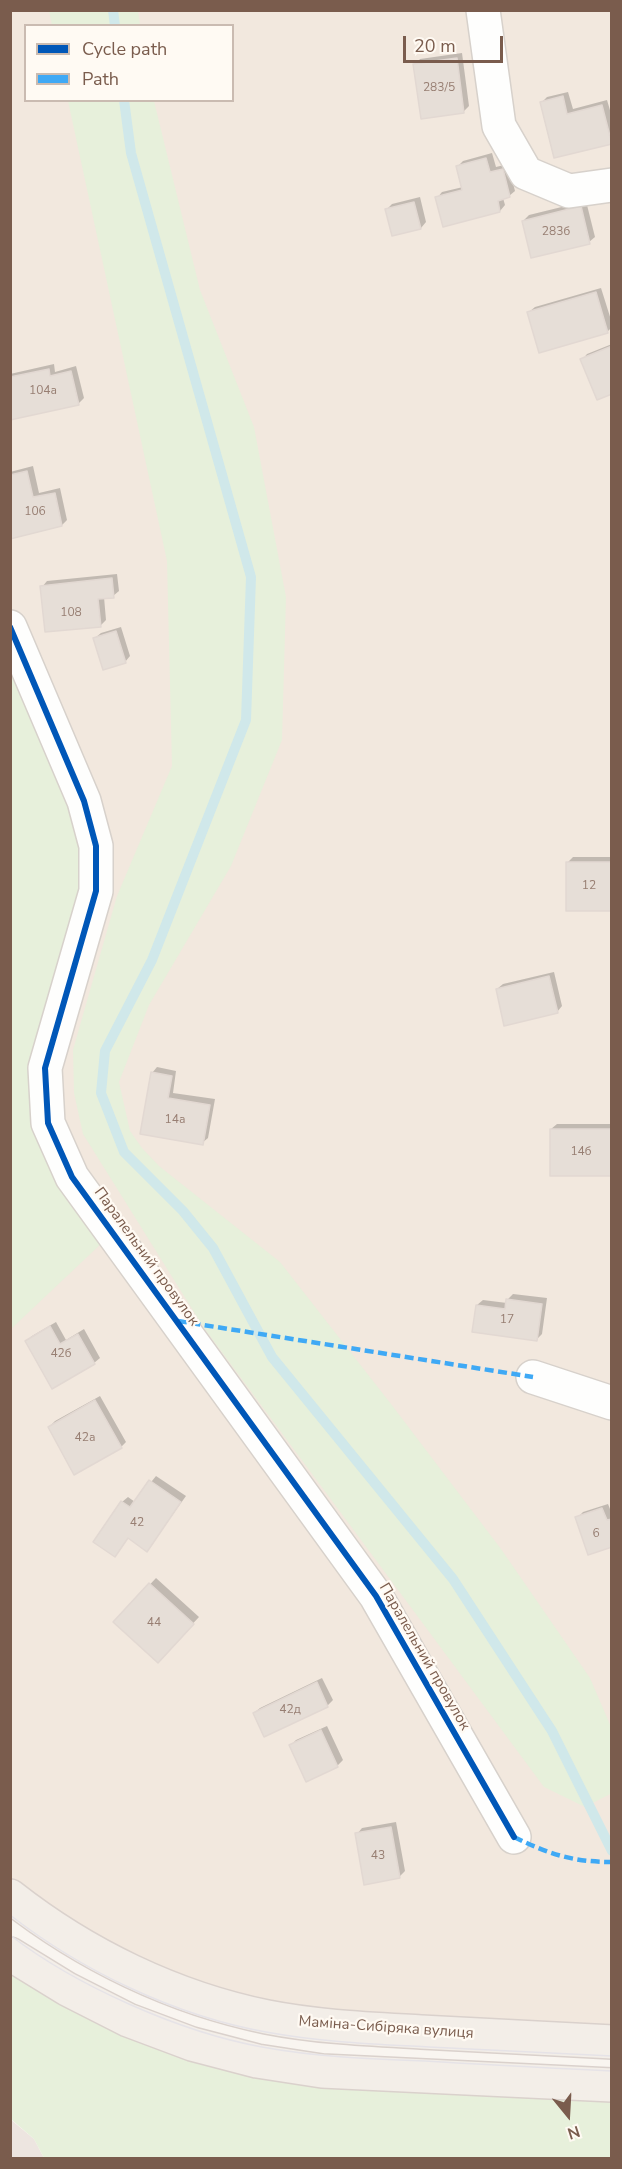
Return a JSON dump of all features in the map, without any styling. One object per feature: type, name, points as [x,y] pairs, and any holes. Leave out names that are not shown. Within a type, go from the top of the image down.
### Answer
[{"type":"main road","name":"Маміна-Сибіряка вулиця","points":[[10,1896],[36,1916],[90,1950],[146,1978],[206,2000],[267,2017],[329,2026],[612,2042]]},
{"type":"main road","points":[[10,1954],[68,1989],[128,2020],[192,2044],[257,2061],[322,2071],[612,2085]]},
{"type":"street","points":[[483,10],[499,126],[526,173],[568,191],[612,184]]},
{"type":"street","name":"Паралельний провулок","points":[[10,627],[84,801],[96,846],[96,891],[45,1068],[48,1123],[72,1177],[376,1596],[514,1837]]},
{"type":"street","points":[[533,1377],[612,1403]]},
{"type":"shaded area","points":[[10,11],[611,11],[611,2030],[331,2014],[209,1988],[96,1939],[11,1880]]},
{"type":"shaded area","points":[[10,2119],[34,2139],[44,2158],[11,2158]]},
{"type":"green space","points":[[49,11],[138,11],[140,24],[52,24]]},
{"type":"green space","points":[[68,102],[154,102],[200,290],[254,427],[286,597],[282,740],[231,866],[149,1005],[119,1082],[130,1131],[159,1166],[280,1262],[501,1549],[590,1678],[611,1727],[612,1793],[585,1807],[544,1787],[204,1328],[83,1134],[74,1093],[73,1050],[117,896],[172,766],[167,561]]},
{"type":"green space","points":[[10,659],[72,805],[83,848],[84,890],[32,1067],[104,1241],[11,1329]]},
{"type":"green space","points":[[10,1968],[123,2031],[611,2097],[611,2158],[44,2158],[34,2139],[11,2119]]},
{"type":"building","points":[[457,58],[464,113],[421,119],[413,64]]},
{"type":"building","points":[[563,96],[567,114],[602,105],[612,144],[554,158],[540,102]]},
{"type":"building","points":[[486,158],[490,172],[503,169],[510,197],[498,201],[500,212],[443,227],[435,197],[462,190],[456,166]]},
{"type":"building","points":[[414,202],[421,229],[392,236],[385,209]]},
{"type":"building","points":[[581,206],[590,244],[531,258],[522,221]]},
{"type":"building","points":[[596,292],[608,333],[539,353],[527,312]]},
{"type":"building","points":[[612,346],[612,394],[597,400],[580,359]]},
{"type":"building","points":[[49,369],[50,376],[71,371],[79,405],[10,420],[10,377]]},
{"type":"building","points":[[27,471],[33,497],[55,493],[62,526],[10,539],[10,475]]},
{"type":"building","points":[[112,578],[114,598],[98,599],[101,627],[45,632],[40,586]]},
{"type":"building","points":[[116,631],[126,663],[103,670],[93,638]]},
{"type":"building","points":[[566,862],[612,862],[612,911],[566,911]]},
{"type":"building","points":[[549,976],[558,1013],[504,1026],[496,989]]},
{"type":"building","points":[[151,1072],[172,1076],[168,1098],[210,1105],[203,1145],[140,1134]]},
{"type":"building","points":[[550,1129],[612,1129],[612,1176],[550,1176]]},
{"type":"building","points":[[506,1299],[542,1304],[537,1341],[472,1332],[476,1305],[505,1309]]},
{"type":"building","points":[[50,1326],[60,1344],[78,1334],[95,1364],[52,1389],[25,1341]]},
{"type":"building","points":[[95,1400],[122,1448],[74,1475],[48,1427]]},
{"type":"building","points":[[149,1480],[181,1502],[147,1552],[128,1538],[115,1557],[93,1542],[121,1501],[130,1507]]},
{"type":"building","points":[[602,1508],[607,1520],[612,1519],[612,1547],[588,1555],[575,1517]]},
{"type":"building","points":[[149,1583],[194,1624],[158,1663],[113,1622]]},
{"type":"building","points":[[317,1682],[328,1707],[264,1737],[253,1713]]},
{"type":"building","points":[[321,1730],[338,1767],[306,1782],[289,1745]]},
{"type":"building","points":[[391,1827],[400,1878],[364,1885],[355,1833]]},
{"type":"waterway","points":[[113,10],[115,24]]},
{"type":"waterway","points":[[124,102],[131,153],[251,577],[246,720],[152,960],[105,1051],[101,1093],[124,1152],[183,1211],[213,1248],[272,1357],[453,1579],[552,1731],[612,1851]]},
{"type":"tram line","points":[[10,1915],[68,1955],[131,1988],[164,2003],[232,2025],[286,2035],[347,2042],[612,2056]]},
{"type":"tram line","points":[[10,1935],[36,1954],[97,1989],[164,2018],[230,2040],[262,2047],[343,2057],[612,2071]]},
{"type":"marked path","points":[[178,1321],[533,1377]]},
{"type":"marked path","points":[[514,1837],[561,1856],[612,1862]]},
{"type":"cycle path","points":[[10,627],[84,801],[96,846],[96,891],[45,1068],[48,1123],[72,1177],[376,1596],[514,1837]]}]
